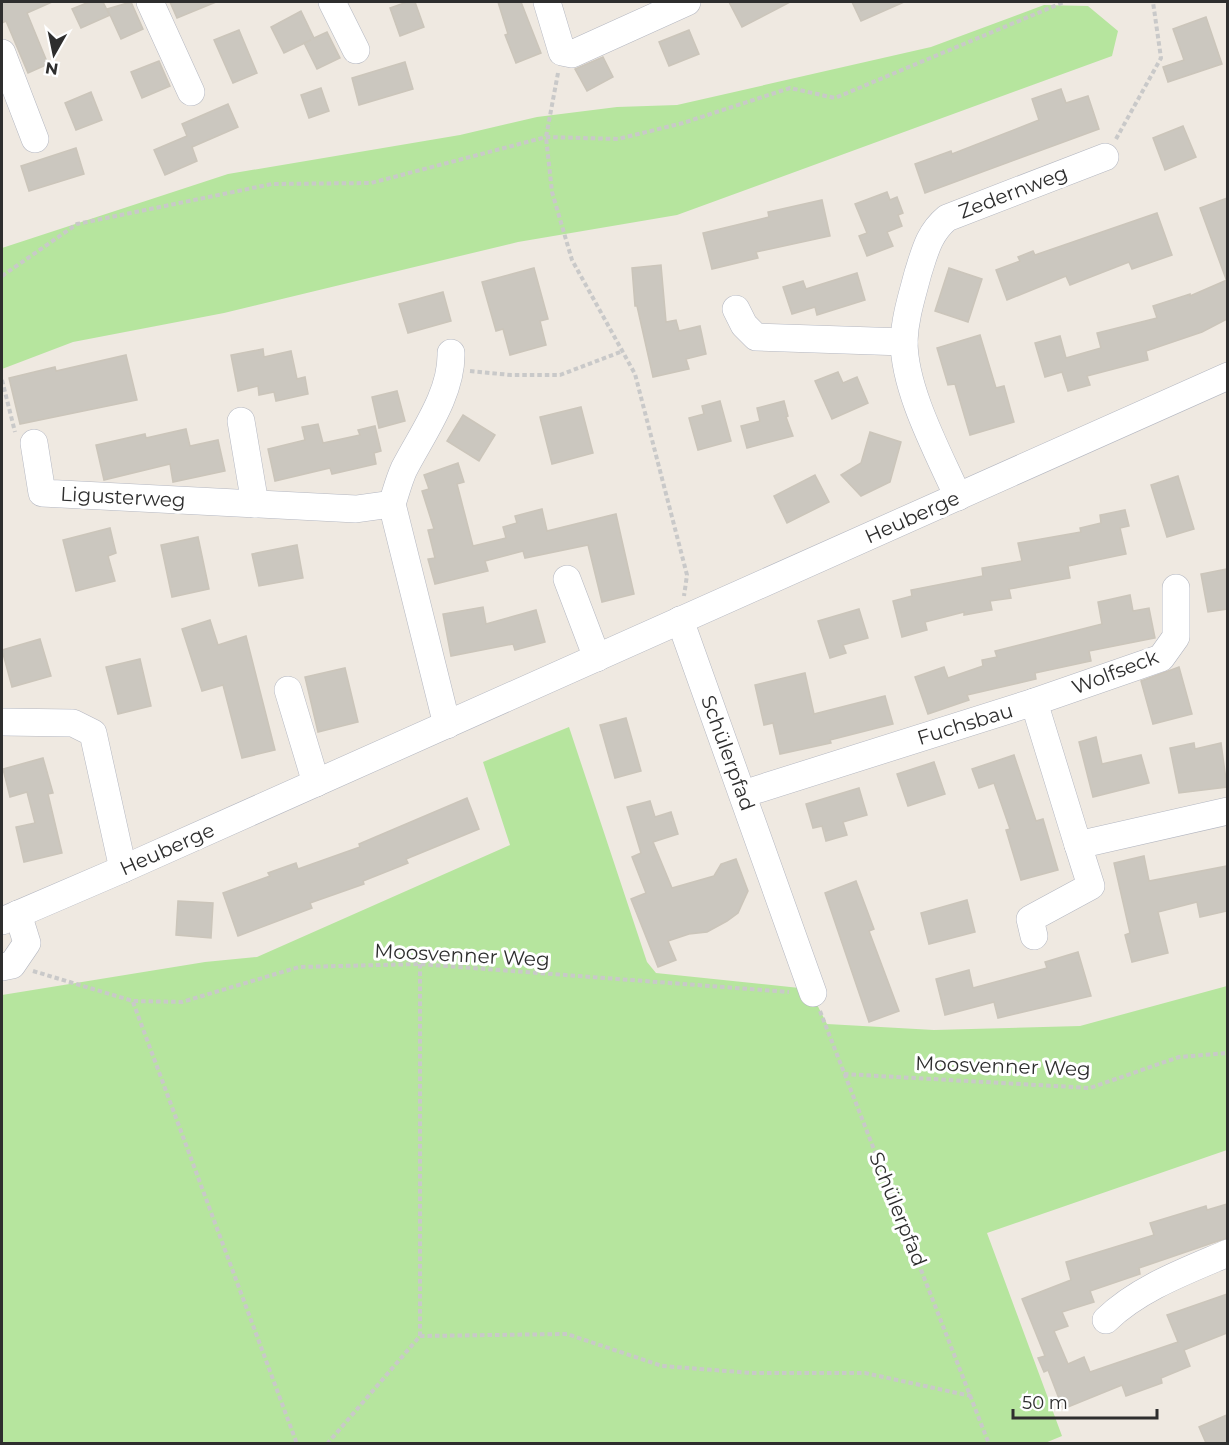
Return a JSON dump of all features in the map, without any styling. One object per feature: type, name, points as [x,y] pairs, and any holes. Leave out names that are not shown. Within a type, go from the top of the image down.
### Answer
[{"type":"street","points":[[150,2],[191,92]]},
{"type":"street","points":[[332,2],[356,50]]},
{"type":"street","points":[[547,2],[562,52],[572,54],[687,2]]},
{"type":"street","points":[[2,54],[35,139]]},
{"type":"street","name":"Zedernweg","points":[[957,497],[920,407],[908,369],[904,342],[907,315],[934,229],[947,218],[1105,158]]},
{"type":"street","points":[[736,309],[744,325],[756,337],[904,342]]},
{"type":"street","points":[[447,725],[392,504],[403,471],[428,427],[451,361]]},
{"type":"street","name":"Heuberge","points":[[7,966],[27,943],[10,918],[1227,376]]},
{"type":"street","points":[[241,421],[255,504]]},
{"type":"street","name":"Ligusterweg","points":[[34,443],[42,493],[356,509],[392,504]]},
{"type":"street","points":[[567,579],[597,657]]},
{"type":"street","name":"Wolfseck","points":[[1034,702],[1161,658],[1176,637],[1176,588]]},
{"type":"street","name":"Schülerpfad","points":[[680,620],[813,993]]},
{"type":"street","points":[[288,690],[316,783]]},
{"type":"street","name":"Fuchsbau","points":[[743,794],[1034,702],[1091,886],[1030,919],[1034,936]]},
{"type":"street","points":[[2,722],[73,723],[93,733],[123,869]]},
{"type":"street","points":[[1077,845],[1227,811]]},
{"type":"street","points":[[1106,1320],[1116,1311],[1173,1276],[1227,1253]]},
{"type":"path","points":[[2,276],[77,224],[272,184],[371,183],[546,137],[618,139],[683,123],[790,87],[835,98],[1064,2]]},
{"type":"path","points":[[1105,158],[1161,58],[1153,2]]},
{"type":"path","points":[[562,52],[546,137],[552,192],[572,260],[635,374],[687,575],[680,620]]},
{"type":"path","points":[[451,361],[511,375],[560,375],[623,351]]},
{"type":"path","points":[[2,380],[15,432],[34,443]]},
{"type":"path","points":[[327,1443],[420,1336],[420,964]]},
{"type":"path","name":"Moosvenner Weg","points":[[7,966],[133,1001],[182,1002],[299,967],[420,964],[813,993]]},
{"type":"path","name":"Schülerpfad","points":[[813,993],[989,1443]]},
{"type":"path","points":[[133,1001],[297,1443]]},
{"type":"path","name":"Moosvenner Weg","points":[[844,1074],[1090,1088],[1179,1057],[1227,1053]]},
{"type":"path","points":[[420,1336],[567,1334],[662,1366],[752,1373],[865,1373],[972,1396]]},
{"type":"green space","points":[[1044,5],[1088,6],[1118,31],[1112,56],[677,215],[518,242],[224,313],[73,342],[2,369],[2,248],[228,174],[460,135],[537,117],[617,107],[677,105],[931,47]]},
{"type":"green space","points":[[569,727],[647,962],[656,973],[809,989],[827,1024],[934,1030],[1080,1026],[1227,986],[1227,1150],[987,1233],[1062,1436],[1045,1443],[2,1443],[2,995],[205,962],[257,957],[510,845],[483,762]]},
{"type":"building","points":[[2,2],[52,2],[27,13],[48,64],[28,73],[6,21],[2,23]]},
{"type":"building","points":[[89,2],[103,2],[109,14],[107,9],[131,2],[143,29],[121,39],[110,15],[81,28],[72,9]]},
{"type":"building","points":[[170,2],[216,2],[177,18]]},
{"type":"building","points":[[407,2],[415,2],[424,27],[400,36],[390,8]]},
{"type":"building","points":[[498,2],[521,2],[541,53],[516,63],[505,35],[508,34]]},
{"type":"building","points":[[729,2],[790,2],[742,27]]},
{"type":"building","points":[[852,2],[904,2],[861,21]]},
{"type":"building","points":[[301,11],[314,38],[327,32],[340,58],[317,69],[304,43],[284,53],[271,27]]},
{"type":"building","points":[[1206,17],[1222,64],[1168,82],[1163,67],[1184,60],[1173,29]]},
{"type":"building","points":[[239,30],[257,73],[233,83],[214,40]]},
{"type":"building","points":[[689,30],[699,54],[669,66],[659,42]]},
{"type":"building","points":[[603,57],[613,77],[587,91],[575,69]]},
{"type":"building","points":[[159,61],[170,86],[142,98],[131,72]]},
{"type":"building","points":[[405,62],[413,89],[359,105],[352,78]]},
{"type":"building","points":[[321,88],[329,111],[309,118],[301,95]]},
{"type":"building","points":[[1061,89],[1066,103],[1088,96],[1099,129],[925,193],[915,164],[951,151],[952,154],[1039,120],[1032,99]]},
{"type":"building","points":[[91,92],[102,120],[76,130],[65,103]]},
{"type":"building","points":[[228,104],[238,127],[192,147],[197,161],[165,175],[154,150],[187,136],[182,124]]},
{"type":"building","points":[[1183,126],[1196,157],[1165,170],[1153,138]]},
{"type":"building","points":[[76,148],[84,174],[29,191],[21,166]]},
{"type":"building","points":[[887,192],[890,200],[897,197],[903,213],[898,215],[902,226],[887,232],[893,246],[867,256],[859,236],[867,233],[855,204]]},
{"type":"building","points":[[1227,198],[1227,279],[1226,279],[1200,208]]},
{"type":"building","points":[[822,200],[830,236],[756,252],[758,258],[712,269],[703,233],[769,217],[768,212]]},
{"type":"building","points":[[1157,213],[1172,255],[1132,269],[1129,262],[1070,285],[1066,276],[1007,300],[996,270],[1020,261],[1018,257],[1033,251],[1035,255]]},
{"type":"building","points":[[661,265],[666,322],[676,320],[679,331],[700,326],[706,354],[686,359],[689,369],[653,377],[637,306],[635,306],[632,268]]},
{"type":"building","points":[[534,268],[548,319],[540,321],[546,345],[510,355],[503,329],[496,331],[482,282]]},
{"type":"building","points":[[949,268],[982,279],[968,322],[935,311]]},
{"type":"building","points":[[857,273],[865,300],[817,315],[815,307],[792,314],[783,287],[803,281],[806,289]]},
{"type":"building","points":[[1227,280],[1227,319],[1202,332],[1146,351],[1148,360],[1087,376],[1090,385],[1068,391],[1062,372],[1045,377],[1035,343],[1060,336],[1066,358],[1101,348],[1097,333],[1157,318],[1153,306],[1190,294],[1190,296]]},
{"type":"building","points":[[443,292],[451,321],[408,333],[399,304]]},
{"type":"building","points":[[980,335],[996,388],[1004,386],[1014,422],[970,435],[955,384],[948,385],[937,348]]},
{"type":"building","points":[[263,349],[264,357],[291,351],[297,379],[305,377],[308,394],[276,401],[274,392],[259,395],[258,386],[238,391],[231,355]]},
{"type":"building","points":[[126,355],[137,400],[20,424],[9,378],[55,367],[56,371]]},
{"type":"building","points":[[838,372],[843,383],[857,377],[868,403],[832,419],[815,381]]},
{"type":"building","points":[[397,391],[405,421],[379,428],[372,397]]},
{"type":"building","points":[[720,401],[731,441],[698,450],[689,418],[704,414],[702,406]]},
{"type":"building","points":[[784,401],[788,416],[786,417],[793,436],[747,448],[741,426],[760,421],[757,408]]},
{"type":"building","points":[[581,407],[593,453],[552,464],[540,417]]},
{"type":"building","points":[[463,415],[495,435],[479,461],[447,441]]},
{"type":"building","points":[[318,424],[323,443],[360,435],[358,430],[375,426],[381,451],[374,453],[376,464],[332,474],[330,468],[275,481],[268,449],[305,440],[302,427]]},
{"type":"building","points":[[186,429],[190,446],[218,440],[225,471],[173,482],[170,464],[104,480],[96,445],[145,434],[146,438]]},
{"type":"building","points":[[870,432],[901,442],[890,482],[861,496],[841,475],[861,463]]},
{"type":"building","points":[[458,463],[464,482],[457,484],[473,546],[506,538],[503,527],[517,523],[515,516],[542,509],[547,531],[616,514],[634,594],[602,602],[588,545],[525,558],[523,551],[485,561],[488,571],[435,584],[428,559],[435,558],[428,530],[434,529],[422,491],[429,489],[424,475]]},
{"type":"building","points":[[815,475],[829,502],[787,523],[774,496]]},
{"type":"building","points":[[1178,476],[1194,529],[1167,537],[1151,485]]},
{"type":"building","points":[[1125,510],[1129,526],[1120,528],[1126,554],[1068,566],[1070,578],[1009,589],[1011,598],[990,601],[992,610],[964,615],[964,612],[925,622],[927,630],[902,637],[893,601],[912,596],[911,590],[983,576],[982,568],[1022,561],[1018,543],[1081,532],[1080,528],[1101,523],[1100,515]]},
{"type":"building","points":[[110,528],[116,553],[108,556],[115,581],[76,591],[63,540]]},
{"type":"building","points":[[198,537],[209,589],[172,597],[161,545]]},
{"type":"building","points":[[297,545],[303,578],[259,586],[252,554]]},
{"type":"building","points":[[1227,569],[1227,609],[1208,612],[1201,574]]},
{"type":"building","points":[[1130,595],[1133,611],[1149,608],[1155,638],[1089,651],[1091,661],[1035,673],[1036,679],[967,695],[969,700],[928,714],[915,677],[944,667],[948,678],[983,666],[982,660],[997,657],[995,651],[1102,624],[1098,602]]},
{"type":"building","points":[[483,607],[486,624],[536,610],[545,642],[515,650],[513,644],[451,656],[443,614]]},
{"type":"building","points":[[859,609],[868,638],[843,645],[846,653],[830,658],[818,621]]},
{"type":"building","points":[[210,620],[218,645],[246,636],[275,750],[242,758],[223,685],[202,691],[182,629]]},
{"type":"building","points":[[40,639],[51,676],[12,687],[2,650]]},
{"type":"building","points":[[140,659],[151,706],[118,714],[106,667]]},
{"type":"building","points":[[1179,667],[1192,714],[1153,724],[1141,681]]},
{"type":"building","points":[[345,668],[358,722],[318,732],[305,677]]},
{"type":"building","points":[[805,673],[814,714],[885,696],[893,724],[830,740],[831,743],[780,754],[773,723],[764,725],[755,685]]},
{"type":"building","points":[[626,718],[641,771],[615,778],[600,725]]},
{"type":"building","points":[[1096,737],[1102,764],[1141,755],[1149,783],[1093,797],[1079,742]]},
{"type":"building","points":[[1194,743],[1195,749],[1221,743],[1227,787],[1179,793],[1170,748]]},
{"type":"building","points":[[1014,755],[1036,821],[1043,819],[1058,870],[1021,880],[1006,830],[1010,829],[994,783],[979,788],[972,769]]},
{"type":"building","points":[[43,758],[53,793],[48,794],[62,853],[24,862],[16,827],[35,823],[27,792],[10,797],[3,769]]},
{"type":"building","points":[[934,762],[945,794],[908,806],[897,774]]},
{"type":"building","points":[[859,788],[867,815],[843,822],[847,835],[826,841],[822,826],[813,828],[806,804]]},
{"type":"building","points":[[467,798],[479,829],[406,859],[408,863],[363,881],[364,884],[310,903],[312,908],[238,936],[223,893],[270,876],[268,873],[296,863],[298,869],[360,847],[359,844]]},
{"type":"building","points":[[650,801],[655,817],[671,812],[678,834],[653,842],[672,888],[714,876],[721,864],[736,859],[748,891],[738,913],[727,921],[707,932],[689,934],[668,941],[676,960],[658,967],[631,899],[646,893],[632,857],[641,853],[627,807]]},
{"type":"building","points":[[1144,856],[1149,881],[1227,866],[1227,911],[1200,917],[1197,902],[1158,912],[1168,953],[1132,962],[1125,935],[1130,933],[1114,863]]},
{"type":"building","points":[[856,881],[874,929],[869,931],[899,1011],[869,1022],[825,893]]},
{"type":"building","points":[[967,900],[975,932],[929,944],[921,913]]},
{"type":"building","points":[[178,901],[213,903],[211,938],[176,935]]},
{"type":"building","points":[[1078,952],[1091,996],[998,1018],[994,1002],[945,1015],[936,979],[969,970],[973,988],[1047,968],[1045,962]]},
{"type":"building","points":[[1227,1204],[1227,1238],[1139,1268],[1140,1274],[1090,1291],[1094,1302],[1062,1312],[1068,1326],[1054,1331],[1068,1364],[1084,1357],[1090,1372],[1178,1342],[1167,1315],[1227,1294],[1227,1333],[1184,1350],[1190,1366],[1161,1378],[1162,1383],[1126,1396],[1122,1385],[1063,1409],[1048,1370],[1044,1372],[1038,1358],[1045,1356],[1022,1299],[1071,1280],[1066,1262],[1154,1235],[1150,1223],[1206,1206],[1207,1210]]},
{"type":"building","points":[[1227,1415],[1227,1443],[1206,1443],[1199,1427]]}]
